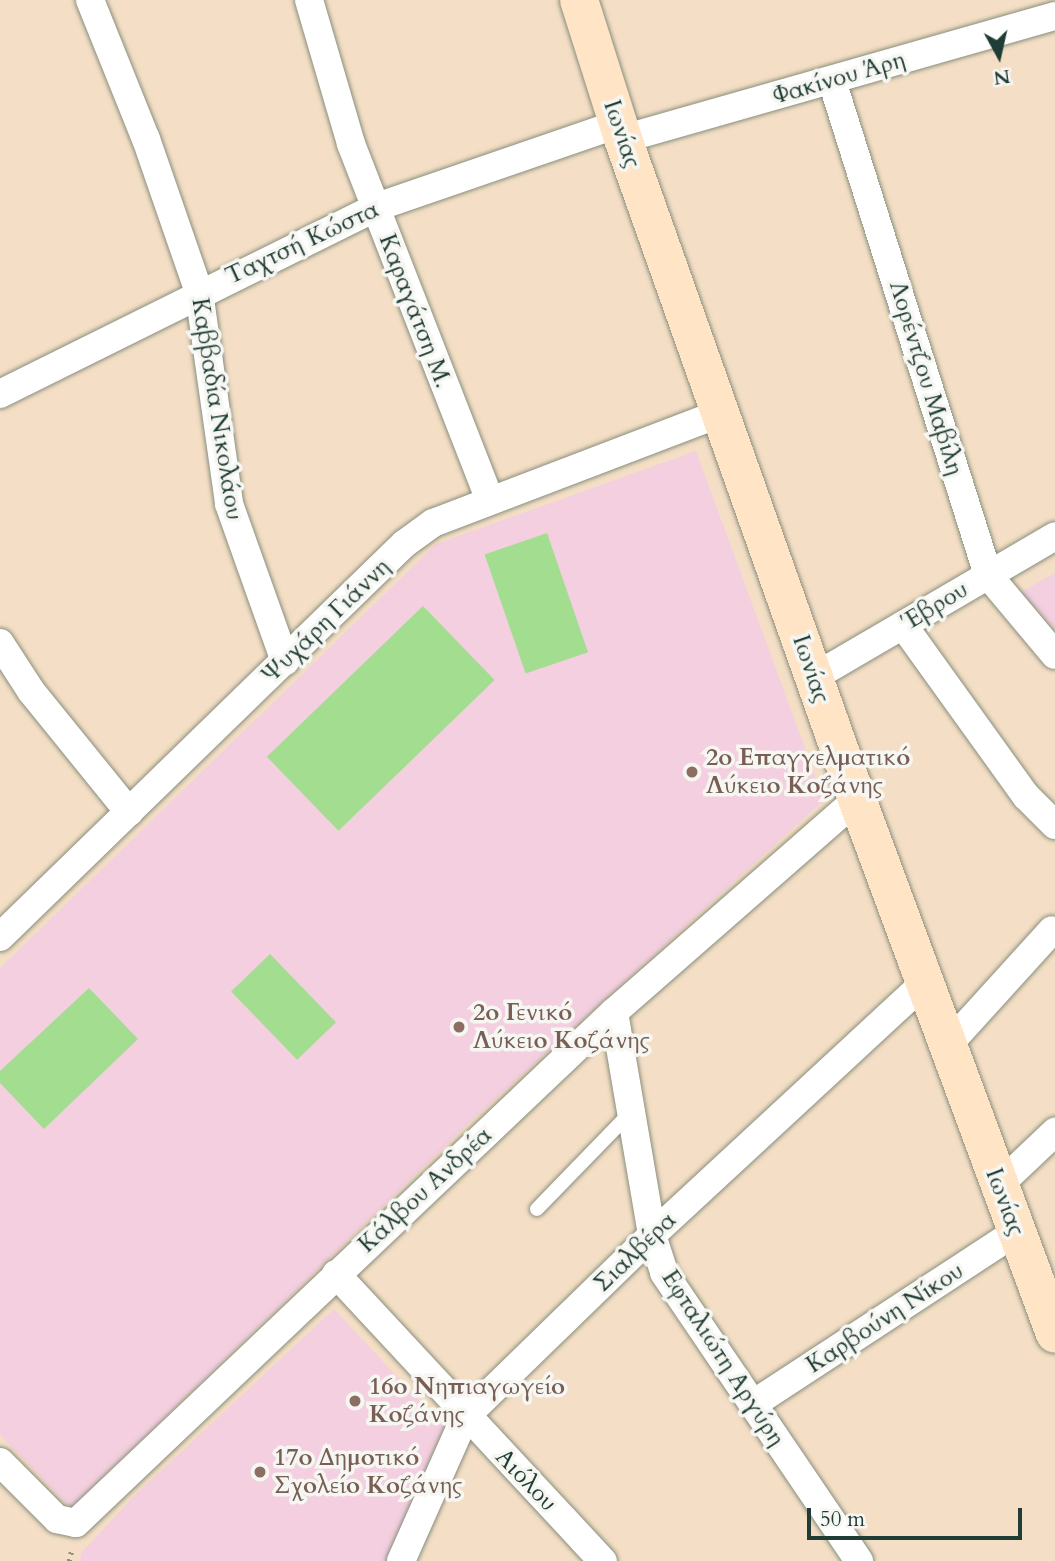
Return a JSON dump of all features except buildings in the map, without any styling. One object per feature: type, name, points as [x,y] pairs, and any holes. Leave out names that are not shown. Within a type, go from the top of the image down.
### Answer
[{"type":"main road","name":"Ιωνίας","points":[[579,0],[621,132],[857,799],[1055,1334]]},
{"type":"street","name":"Καββαδία Νικολάου","points":[[90,0],[146,139],[199,292],[229,505],[285,661]]},
{"type":"street","name":"Καραγάτση Μ.","points":[[309,0],[324,59],[374,208],[490,500]]},
{"type":"street","name":"Φακίνου Άρη","points":[[621,132],[832,81],[1055,16]]},
{"type":"street","name":"Λορέντζου Μαβίλη","points":[[832,81],[988,575],[1055,655]]},
{"type":"street","name":"Ταχτσή Κώστα","points":[[0,394],[199,292],[374,208],[621,132]]},
{"type":"street","name":"Ψυχάρη Γιάννη","points":[[3,928],[129,812],[404,544],[433,523],[721,413]]},
{"type":"street","name":"Έβρου","points":[[814,677],[1055,536]]},
{"type":"street","points":[[903,625],[1026,796],[1055,825]]},
{"type":"street","points":[[0,643],[31,691],[129,812]]},
{"type":"street","name":"Κάλβου Ανδρέα","points":[[0,1462],[57,1519],[76,1523],[614,1012],[857,799]]},
{"type":"street","points":[[947,1046],[1052,930]]},
{"type":"street","name":"Σιαλβέρα","points":[[401,1561],[465,1416],[652,1235],[924,983]]},
{"type":"street","name":"Εφταλιώτη Αργύρη","points":[[614,1012],[652,1235],[664,1273],[859,1561]]},
{"type":"street","points":[[998,1185],[1055,1132]]},
{"type":"street","name":"Καρβούνη Νίκου","points":[[753,1405],[1016,1232]]},
{"type":"street","name":"Αιόλου","points":[[336,1274],[465,1416],[603,1561]]},
{"type":"lane","points":[[537,1209],[631,1112]]},
{"type":"shaded area","points":[[696,451],[824,800],[468,1124],[71,1508],[0,1435],[0,968],[436,544]]},
{"type":"shaded area","points":[[1055,573],[1055,629],[1021,592]]},
{"type":"shaded area","name":"17ο Δημοτικό Σχολείο Κοζάνης","points":[[334,1309],[444,1427],[391,1561],[80,1561],[81,1553],[135,1495]]},
{"type":"green space","points":[[547,533],[588,652],[526,674],[485,554]]},
{"type":"green space","points":[[423,606],[495,680],[338,831],[267,757]]},
{"type":"green space","points":[[270,954],[336,1022],[297,1060],[231,992]]},
{"type":"green space","points":[[89,988],[138,1039],[44,1129],[0,1083],[0,1071]]},
{"type":"place","name":"2ο Επαγγελματικό Λύκειο Κοζάνης","points":[[692,772]]},
{"type":"place","name":"2ο Γενικό Λύκειο Κοζάνης","points":[[459,1027]]},
{"type":"place","name":"16ο Νηπιαγωγείο Κοζάνης","points":[[355,1401]]},
{"type":"place","name":"17ο Δημοτικό Σχολείο Κοζάνης","points":[[260,1472]]}]
